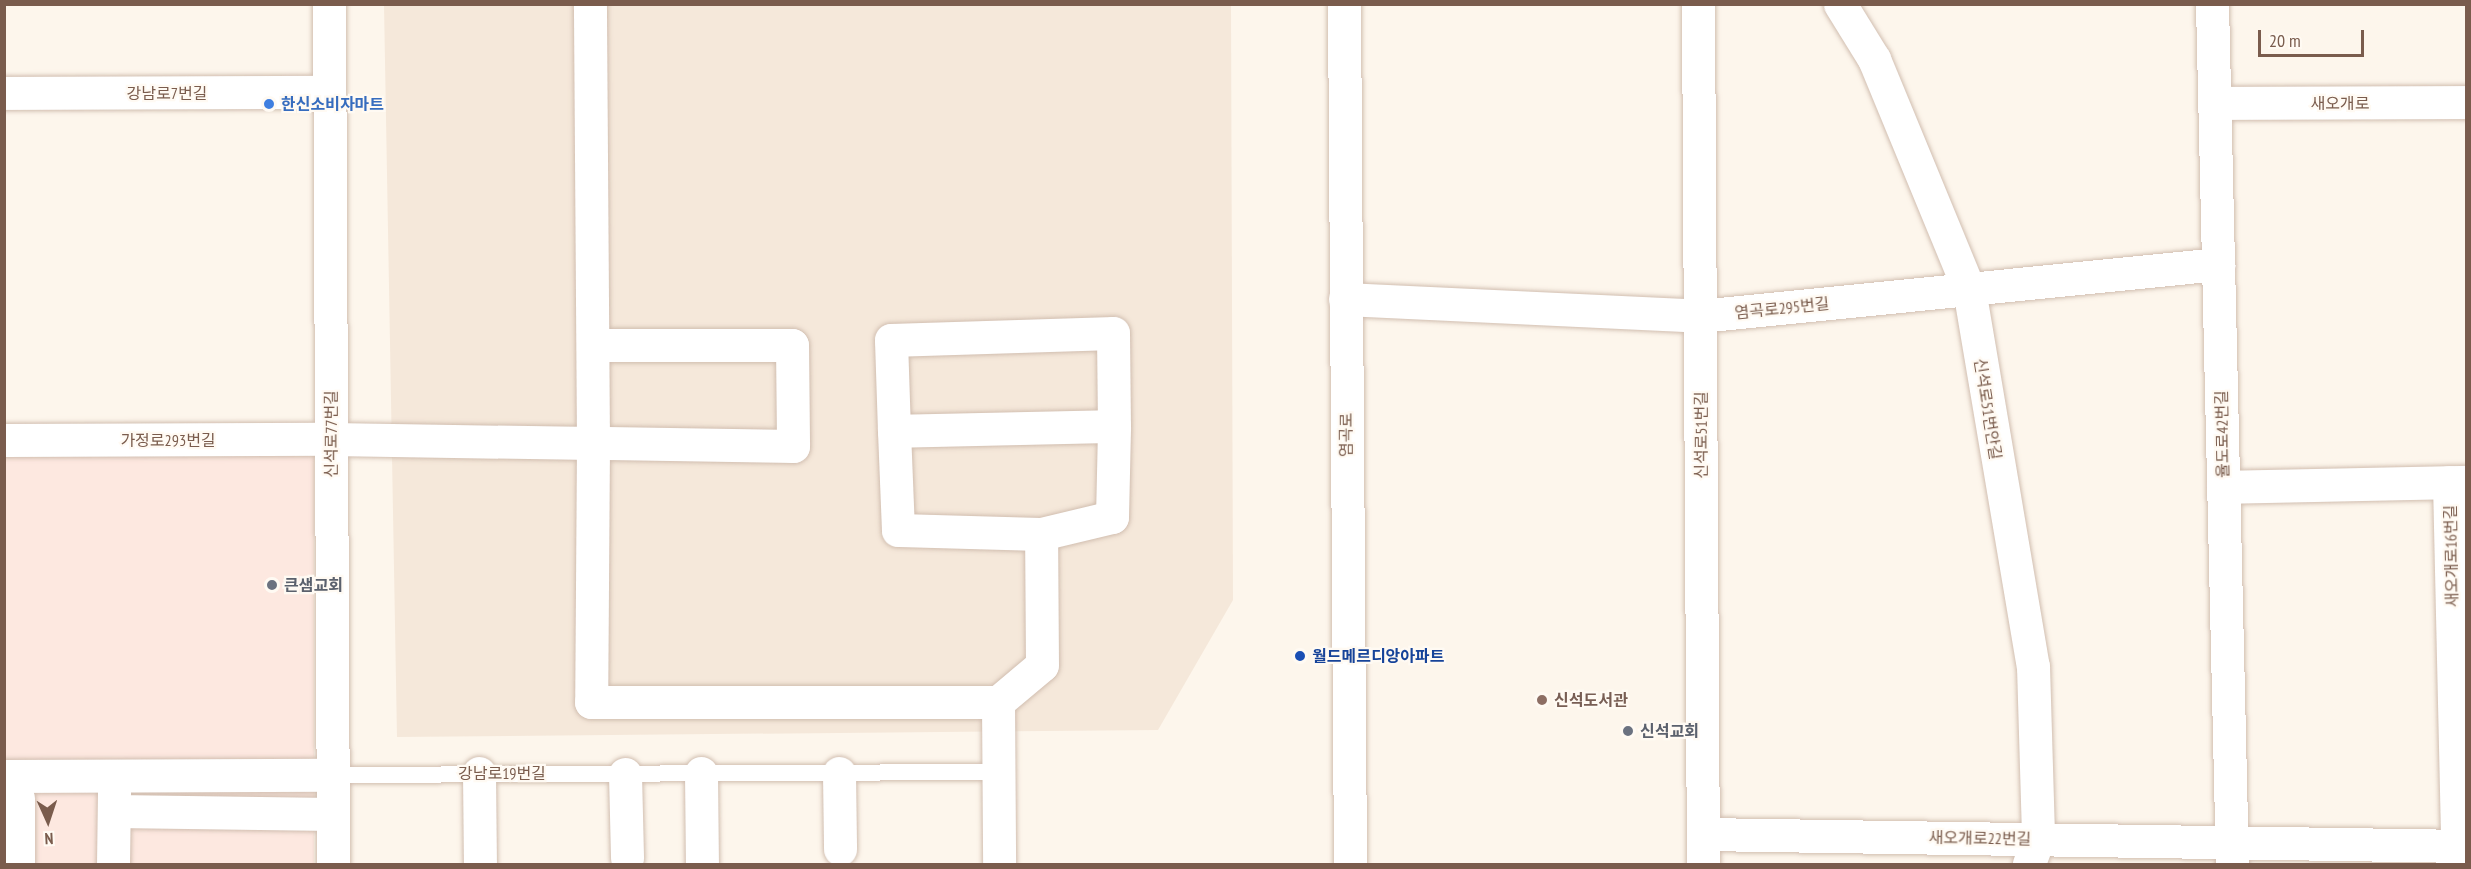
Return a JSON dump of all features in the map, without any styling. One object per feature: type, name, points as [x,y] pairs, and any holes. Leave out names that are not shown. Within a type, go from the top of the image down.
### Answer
[{"type":"street","name":"신석로77번길","points":[[328,4],[333,864]]},
{"type":"street","points":[[590,4],[593,345],[591,702],[999,702],[1042,665],[1041,534]]},
{"type":"street","name":"염곡로","points":[[1344,4],[1350,864]]},
{"type":"street","name":"신석로51번길","points":[[1698,4],[1703,849]]},
{"type":"street","name":"신석로51번안길","points":[[1840,4],[1874,59],[1969,289],[2032,666],[2033,852]]},
{"type":"street","name":"율도로42번길","points":[[2212,4],[2223,487],[2248,853]]},
{"type":"street","name":"강남로7번길","points":[[4,93],[329,92]]},
{"type":"street","name":"새오개로","points":[[2214,104],[2466,102]]},
{"type":"street","name":"염곡로295번길","points":[[1345,299],[1700,316],[2218,264]]},
{"type":"street","points":[[1113,333],[1114,426],[1112,517],[1041,534],[898,530],[891,340],[1113,333]]},
{"type":"street","name":"가정로293번길","points":[[4,440],[331,439],[793,446],[792,345],[593,345]]},
{"type":"street","points":[[894,431],[1114,426]]},
{"type":"street","name":"새오개로16번길","points":[[2223,487],[2458,482],[2462,845]]},
{"type":"street","points":[[999,702],[999,864]]},
{"type":"street","points":[[479,773],[480,864]]},
{"type":"street","points":[[701,773],[702,864]]},
{"type":"street","points":[[839,773],[840,849]]},
{"type":"street","points":[[625,774],[627,858]]},
{"type":"street","name":"강남로19번길","points":[[11,787],[114,776],[332,775]]},
{"type":"street","points":[[114,776],[114,864]]},
{"type":"street","points":[[11,787],[18,864]]},
{"type":"street","points":[[114,811],[332,814]]},
{"type":"street","name":"새오개로22번길","points":[[1703,849],[2248,853],[2462,845]]},
{"type":"lane","name":"강남로19번길","points":[[332,775],[999,772]]},
{"type":"shaded area","points":[[384,5],[1231,5],[1233,600],[1158,730],[397,737]]},
{"type":"shaded area","points":[[4,450],[314,450],[314,864],[4,864]]},
{"type":"place","name":"한신소비자마트","points":[[269,104]]},
{"type":"place","name":"큰샘교회","points":[[272,585]]},
{"type":"place","name":"월드메르디앙아파트","points":[[1300,656]]},
{"type":"place","name":"신석도서관","points":[[1542,700]]},
{"type":"place","name":"신석교회","points":[[1628,731]]}]
